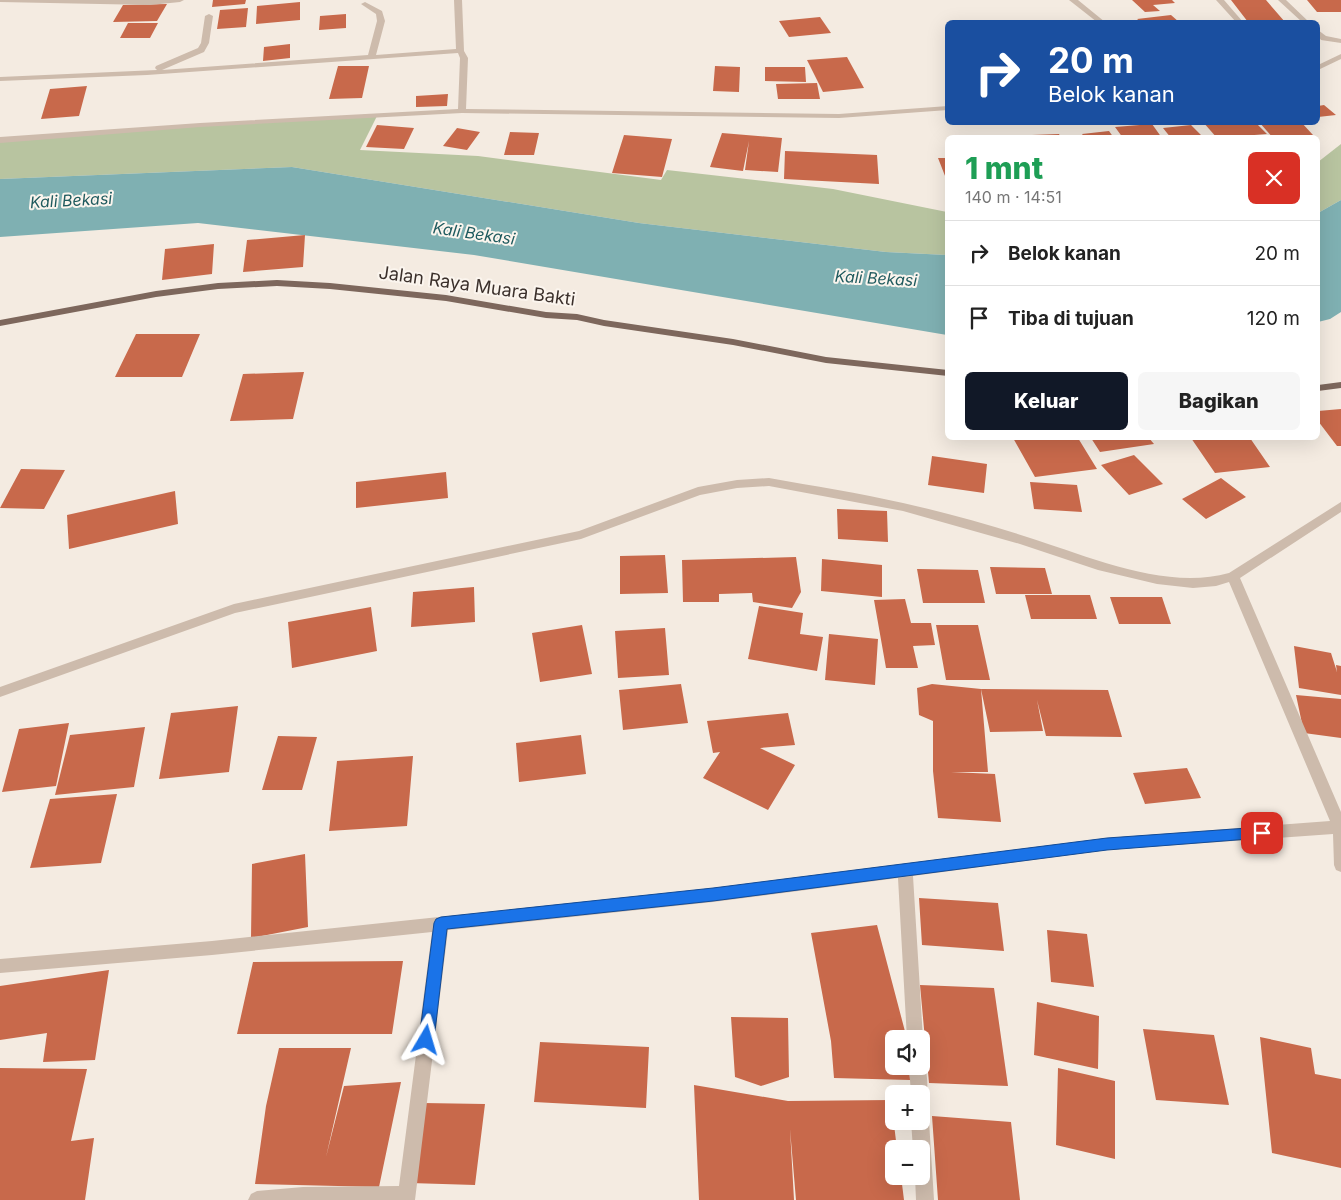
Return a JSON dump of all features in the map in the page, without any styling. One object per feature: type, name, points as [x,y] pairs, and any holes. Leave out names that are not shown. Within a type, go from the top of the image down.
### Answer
[{"type":"main road","name":"Jalan Raya Muara Bakti","points":[[0,323],[156,294],[218,286],[277,283],[446,298],[546,316],[577,317],[733,342],[826,360],[945,373]]},
{"type":"main road","points":[[1320,388],[1341,385]]},
{"type":"street","points":[[0,0],[150,3],[180,0]]},
{"type":"street","points":[[458,0],[460,51],[464,58],[462,111]]},
{"type":"street","points":[[1073,0],[1098,20]]},
{"type":"street","points":[[1220,0],[1238,20]]},
{"type":"street","points":[[1282,0],[1304,20]]},
{"type":"street","points":[[365,4],[379,12],[381,20],[372,56]]},
{"type":"street","points":[[147,73],[201,50],[205,43],[208,16]]},
{"type":"street","points":[[1321,38],[1341,41]]},
{"type":"street","points":[[0,79],[147,73],[460,51]]},
{"type":"street","points":[[1320,67],[1341,56]]},
{"type":"street","points":[[0,140],[200,125],[462,111],[839,116],[945,108]]},
{"type":"street","points":[[0,692],[234,609],[581,535],[698,491],[738,484],[770,482],[903,507],[1023,540],[1098,566],[1157,579],[1194,583],[1216,581],[1234,576],[1341,506]]},
{"type":"street","points":[[1234,576],[1340,827],[1341,866]]},
{"type":"street","points":[[0,966],[212,948],[703,896],[1107,844],[1340,827]]},
{"type":"street","points":[[905,870],[914,1030]]},
{"type":"street","points":[[257,1200],[303,1196],[407,1198],[441,923]]},
{"type":"street","points":[[921,1130],[925,1200]]},
{"type":"green space","points":[[377,116],[360,150],[478,156],[661,180],[667,170],[833,189],[945,212],[945,255],[886,252],[639,223],[292,167],[0,179],[0,140],[200,125]]},
{"type":"green space","points":[[1341,144],[1341,200],[1320,212],[1320,160]]},
{"type":"water","name":"Kali Bekasi","points":[[292,167],[639,223],[886,252],[945,255],[945,335],[474,255],[198,223],[0,237],[0,179]]},
{"type":"water","points":[[1341,200],[1341,312],[1330,319],[1320,322],[1320,212]]},
{"type":"building","points":[[213,0],[246,0],[245,4],[212,7]]},
{"type":"building","points":[[1132,0],[1172,0],[1175,3],[1153,5],[1160,11],[1145,12]]},
{"type":"building","points":[[1231,0],[1266,0],[1283,20],[1246,20]]},
{"type":"building","points":[[1307,0],[1341,0],[1341,12],[1317,12]]},
{"type":"building","points":[[300,2],[300,20],[256,24],[257,6]]},
{"type":"building","points":[[167,4],[157,21],[113,22],[123,5]]},
{"type":"building","points":[[248,8],[246,27],[217,29],[220,10]]},
{"type":"building","points":[[346,14],[346,28],[319,30],[320,16]]},
{"type":"building","points":[[1171,15],[1177,20],[1138,20],[1137,19]]},
{"type":"building","points":[[820,17],[831,33],[789,37],[779,21]]},
{"type":"building","points":[[128,23],[158,23],[150,38],[120,38]]},
{"type":"building","points":[[290,44],[290,58],[263,61],[264,47]]},
{"type":"building","points":[[847,57],[864,88],[823,92],[807,60]]},
{"type":"building","points":[[338,66],[369,66],[362,98],[329,99]]},
{"type":"building","points":[[715,66],[740,67],[739,92],[713,91]]},
{"type":"building","points":[[765,67],[805,67],[806,82],[765,81]]},
{"type":"building","points":[[817,83],[820,99],[778,99],[776,84]]},
{"type":"building","points":[[87,86],[79,116],[41,119],[50,89]]},
{"type":"building","points":[[448,94],[447,106],[416,107],[416,96]]},
{"type":"building","points":[[1324,105],[1336,115],[1320,117],[1320,106]]},
{"type":"building","points":[[377,125],[414,128],[404,149],[366,147]]},
{"type":"building","points":[[1153,125],[1160,135],[1121,135],[1115,127]]},
{"type":"building","points":[[1191,125],[1201,135],[1169,135],[1163,128]]},
{"type":"building","points":[[1206,125],[1258,125],[1267,134],[1254,135],[1214,135]]},
{"type":"building","points":[[1262,125],[1304,125],[1313,135],[1270,135]]},
{"type":"building","points":[[457,128],[480,132],[467,150],[443,146]]},
{"type":"building","points":[[1109,131],[1112,135],[1083,135]]},
{"type":"building","points":[[510,132],[539,133],[534,155],[504,155]]},
{"type":"building","points":[[722,133],[782,138],[778,172],[745,170],[749,141],[743,171],[710,167]]},
{"type":"building","points":[[624,135],[672,139],[662,177],[612,173]]},
{"type":"building","points":[[785,151],[877,155],[879,184],[784,179]]},
{"type":"building","points":[[938,158],[945,158],[945,176]]},
{"type":"building","points":[[305,235],[303,267],[243,272],[247,240]]},
{"type":"building","points":[[214,244],[212,274],[162,280],[165,249]]},
{"type":"building","points":[[136,334],[200,334],[182,377],[115,377]]},
{"type":"building","points":[[304,372],[293,419],[230,421],[243,374]]},
{"type":"building","points":[[1341,409],[1341,446],[1337,446],[1320,424],[1320,411]]},
{"type":"building","points":[[1014,440],[1079,440],[1097,469],[1035,477]]},
{"type":"building","points":[[1092,440],[1151,440],[1154,444],[1100,452]]},
{"type":"building","points":[[1192,440],[1251,440],[1270,467],[1215,473]]},
{"type":"building","points":[[1134,455],[1163,484],[1129,495],[1101,465]]},
{"type":"building","points":[[932,456],[987,464],[984,493],[928,485]]},
{"type":"building","points":[[21,469],[65,470],[44,509],[0,508]]},
{"type":"building","points":[[446,472],[448,498],[356,508],[356,482]]},
{"type":"building","points":[[1221,478],[1246,497],[1206,519],[1182,499]]},
{"type":"building","points":[[1030,482],[1077,485],[1082,512],[1034,509]]},
{"type":"building","points":[[175,491],[178,524],[69,549],[67,515]]},
{"type":"building","points":[[837,509],[887,511],[888,542],[838,539]]},
{"type":"building","points":[[665,555],[668,593],[620,594],[620,556]]},
{"type":"building","points":[[796,557],[801,592],[792,608],[753,602],[752,593],[719,594],[719,602],[683,602],[682,560]]},
{"type":"building","points":[[822,559],[882,565],[882,597],[821,591]]},
{"type":"building","points":[[990,567],[1045,568],[1052,594],[996,594]]},
{"type":"building","points":[[917,569],[978,570],[985,603],[923,603]]},
{"type":"building","points":[[474,587],[475,622],[411,627],[413,592]]},
{"type":"building","points":[[1025,595],[1090,595],[1097,619],[1031,619]]},
{"type":"building","points":[[1110,597],[1162,597],[1171,624],[1119,624]]},
{"type":"building","points":[[905,599],[911,623],[931,623],[935,645],[913,646],[918,668],[886,668],[874,600]]},
{"type":"building","points":[[759,606],[803,613],[800,634],[823,637],[817,671],[748,659]]},
{"type":"building","points":[[371,607],[377,651],[292,668],[288,622]]},
{"type":"building","points":[[582,625],[592,674],[540,682],[532,633]]},
{"type":"building","points":[[936,625],[978,625],[990,680],[946,680]]},
{"type":"building","points":[[665,628],[669,675],[618,678],[615,631]]},
{"type":"building","points":[[829,634],[878,639],[875,685],[825,680]]},
{"type":"building","points":[[1294,646],[1331,653],[1337,672],[1336,665],[1341,666],[1341,695],[1299,688]]},
{"type":"building","points":[[681,684],[688,723],[623,730],[619,690]]},
{"type":"building","points":[[932,684],[981,689],[988,772],[951,772],[995,774],[1001,822],[938,818],[933,771],[933,721],[919,715],[917,688]]},
{"type":"building","points":[[981,689],[1108,690],[1122,737],[1046,736],[1037,700],[1043,731],[990,732]]},
{"type":"building","points":[[1296,695],[1341,699],[1341,738],[1304,733]]},
{"type":"building","points":[[238,706],[229,772],[159,779],[171,713]]},
{"type":"building","points":[[788,713],[795,745],[760,748],[795,765],[768,810],[703,778],[720,752],[713,753],[707,721]]},
{"type":"building","points":[[69,723],[56,786],[2,792],[19,729]]},
{"type":"building","points":[[145,727],[134,787],[55,795],[70,735]]},
{"type":"building","points":[[581,735],[586,774],[519,782],[516,743]]},
{"type":"building","points":[[278,736],[317,737],[302,790],[262,790]]},
{"type":"building","points":[[413,756],[407,826],[329,831],[337,761]]},
{"type":"building","points":[[1187,768],[1201,798],[1145,804],[1133,773]]},
{"type":"building","points":[[117,794],[101,863],[30,868],[50,799]]},
{"type":"building","points":[[305,854],[308,927],[251,938],[252,864]]},
{"type":"building","points":[[919,898],[998,903],[1004,951],[922,945]]},
{"type":"building","points":[[877,925],[905,1030],[885,1030],[885,1075],[910,1075],[910,1080],[834,1078],[831,1041],[811,933]]},
{"type":"building","points":[[1047,930],[1087,934],[1094,987],[1051,982]]},
{"type":"building","points":[[403,961],[392,1034],[237,1034],[253,962]]},
{"type":"building","points":[[109,970],[95,1060],[43,1062],[47,1033],[0,1040],[0,986]]},
{"type":"building","points":[[920,985],[994,988],[1008,1086],[929,1083],[930,1030],[924,1030]]},
{"type":"building","points":[[1037,1002],[1099,1016],[1098,1069],[1034,1055]]},
{"type":"building","points":[[731,1017],[788,1018],[789,1077],[761,1086],[735,1077]]},
{"type":"building","points":[[1143,1029],[1214,1035],[1229,1105],[1156,1100]]},
{"type":"building","points":[[1260,1037],[1311,1048],[1315,1074],[1341,1079],[1341,1168],[1272,1153]]},
{"type":"building","points":[[540,1042],[649,1047],[646,1108],[534,1102]]},
{"type":"building","points":[[279,1048],[351,1048],[326,1157],[344,1086],[401,1082],[379,1187],[255,1184],[266,1106]]},
{"type":"building","points":[[0,1068],[87,1069],[71,1141],[94,1138],[85,1200],[0,1200]]},
{"type":"building","points":[[1058,1068],[1115,1081],[1115,1159],[1056,1145]]},
{"type":"building","points":[[694,1085],[788,1101],[885,1100],[885,1130],[895,1130],[896,1140],[885,1140],[885,1185],[902,1185],[904,1200],[796,1200],[790,1129],[794,1200],[699,1200]]},
{"type":"building","points":[[423,1103],[485,1104],[475,1185],[410,1183]]},
{"type":"building","points":[[932,1116],[1011,1122],[1020,1200],[938,1200]]},
{"type":"route","points":[[426,1040],[441,923],[713,895],[1107,844],[1262,833]]}]
